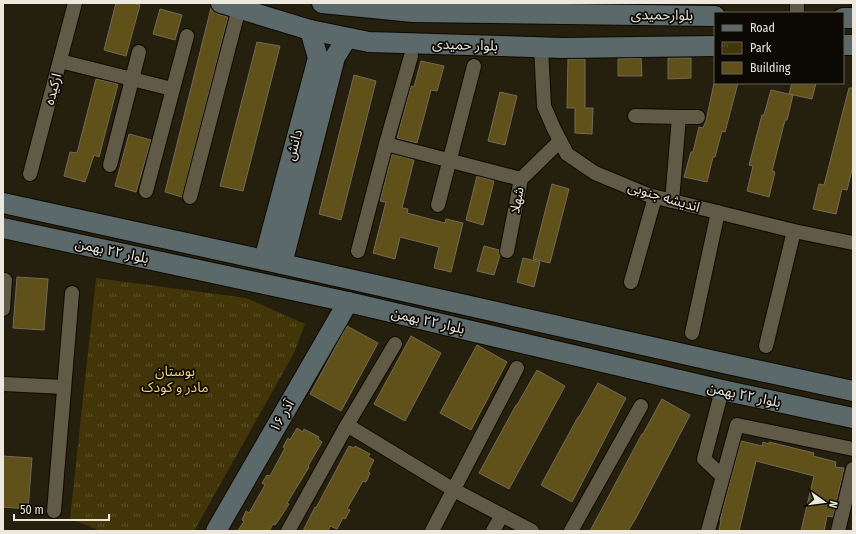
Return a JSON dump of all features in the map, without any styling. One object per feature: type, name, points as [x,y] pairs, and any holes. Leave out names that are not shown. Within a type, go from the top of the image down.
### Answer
[{"type":"main road","name":"بلوارحمیدی","points":[[322,3],[413,12],[467,7],[595,9],[714,16]]},
{"type":"main road","name":"بلوار حمیدی","points":[[230,6],[310,30],[369,42],[541,47],[714,46]]},
{"type":"main road","name":"دانش","points":[[273,262],[318,58],[310,30]]},
{"type":"main road","name":"دانش","points":[[273,262],[335,57],[347,38]]},
{"type":"main road","name":"بلوار ۲۲ بهمن","points":[[3,203],[853,391]]},
{"type":"main road","name":"بلوار ۲۲ بهمن","points":[[3,228],[348,302],[722,390],[853,418]]},
{"type":"main road","name":"۱۶ آذر","points":[[216,531],[348,302]]},
{"type":"main road","points":[[460,328],[465,305]]},
{"type":"street","name":"ارکیده","points":[[30,174],[75,3]]},
{"type":"street","points":[[190,197],[230,6]]},
{"type":"street","points":[[146,190],[187,36]]},
{"type":"street","name":"اندیشه جنوبی","points":[[541,47],[544,106],[567,154],[595,173],[655,197],[853,243]]},
{"type":"street","points":[[110,165],[139,52]]},
{"type":"street","points":[[358,250],[411,56]]},
{"type":"street","points":[[60,61],[133,78],[172,89]]},
{"type":"street","points":[[438,205],[474,66]]},
{"type":"street","points":[[635,116],[698,117]]},
{"type":"street","points":[[672,201],[679,116]]},
{"type":"street","name":"شهلا","points":[[507,251],[521,178],[560,141]]},
{"type":"street","points":[[386,144],[521,178]]},
{"type":"street","points":[[631,282],[655,197]]},
{"type":"street","points":[[692,333],[718,212]]},
{"type":"street","points":[[766,346],[794,230]]},
{"type":"street","points":[[3,309],[5,280]]},
{"type":"street","points":[[54,511],[72,292]]},
{"type":"street","points":[[288,531],[347,425],[395,344]]},
{"type":"street","points":[[432,531],[517,368]]},
{"type":"street","points":[[3,384],[64,387]]},
{"type":"street","points":[[722,390],[704,459],[722,476]]},
{"type":"street","points":[[571,531],[641,406]]},
{"type":"street","points":[[347,425],[454,490],[532,531]]},
{"type":"street","points":[[708,531],[737,425],[853,449]]},
{"type":"street","points":[[838,531],[853,469]]},
{"type":"street","points":[[493,531],[502,515]]},
{"type":"green space","name":"بوستان مادر و کودک","points":[[96,278],[246,298],[305,324],[294,353],[194,531],[101,531],[70,519]]},
{"type":"building","points":[[116,3],[133,3],[140,5],[126,56],[104,50]]},
{"type":"building","points":[[211,8],[217,14],[228,17],[182,197],[165,192]]},
{"type":"building","points":[[160,9],[182,15],[175,40],[153,34]]},
{"type":"building","points":[[257,42],[280,46],[243,191],[220,186]]},
{"type":"building","points":[[641,58],[642,76],[618,76],[618,59]]},
{"type":"building","points":[[668,58],[691,58],[691,78],[668,79]]},
{"type":"building","points":[[568,59],[585,59],[585,108],[593,108],[592,134],[575,133],[575,108],[567,108]]},
{"type":"building","points":[[421,61],[444,66],[437,91],[431,90],[417,143],[397,138],[411,86],[414,87]]},
{"type":"building","points":[[354,75],[376,81],[341,220],[319,214]]},
{"type":"building","points":[[96,79],[118,84],[99,157],[94,155],[85,182],[64,176],[70,152],[77,153]]},
{"type":"building","points":[[714,83],[738,84],[725,132],[722,131],[715,157],[713,157],[707,182],[684,177],[691,152],[693,152],[699,127],[703,128],[706,121]]},
{"type":"building","points":[[792,84],[816,84],[812,99],[789,94]]},
{"type":"building","points":[[849,88],[853,88],[853,166],[847,190],[842,189],[836,214],[813,209],[819,184],[824,185]]},
{"type":"building","points":[[771,90],[793,95],[772,171],[775,172],[769,197],[747,191],[753,166],[749,165],[762,115],[764,115]]},
{"type":"building","points":[[500,92],[517,96],[505,145],[488,141]]},
{"type":"building","points":[[129,134],[151,140],[136,192],[115,186]]},
{"type":"building","points":[[392,154],[414,160],[402,208],[408,209],[407,213],[445,223],[446,219],[463,223],[451,272],[434,268],[439,247],[400,237],[395,259],[373,253],[386,202],[380,201]]},
{"type":"building","points":[[477,176],[494,181],[483,225],[466,220]]},
{"type":"building","points":[[552,184],[569,189],[550,263],[533,259]]},
{"type":"building","points":[[484,246],[499,250],[500,255],[494,275],[477,271]]},
{"type":"building","points":[[523,258],[540,262],[534,287],[517,282]]},
{"type":"building","points":[[17,277],[48,279],[44,330],[13,328]]},
{"type":"building","points":[[347,326],[378,343],[341,411],[310,394]]},
{"type":"building","points":[[411,336],[441,353],[405,421],[374,404]]},
{"type":"building","points":[[477,345],[507,362],[471,430],[440,413]]},
{"type":"building","points":[[537,370],[565,386],[509,489],[479,473]]},
{"type":"building","points":[[598,383],[626,398],[572,502],[541,485]]},
{"type":"building","points":[[662,399],[690,415],[636,518],[628,531],[590,531],[642,434]]},
{"type":"building","points":[[297,428],[303,432],[304,429],[319,437],[318,439],[322,442],[287,503],[289,504],[278,521],[275,525],[273,524],[269,531],[238,531],[244,521],[242,520],[246,511],[249,513],[265,485],[262,483],[267,475],[270,476],[285,448],[283,447],[288,438],[290,440]]},
{"type":"building","points":[[741,441],[762,446],[763,442],[769,444],[769,442],[814,453],[813,456],[836,462],[835,467],[844,468],[833,517],[827,516],[824,531],[801,531],[814,476],[756,461],[739,531],[719,531],[720,520]]},
{"type":"building","points":[[349,446],[354,448],[355,446],[370,454],[368,457],[374,460],[368,472],[370,473],[366,482],[363,481],[347,509],[350,510],[345,519],[343,518],[337,529],[330,526],[328,531],[303,531],[315,507],[316,508]]},
{"type":"building","points":[[3,456],[32,458],[28,509],[3,507]]}]
